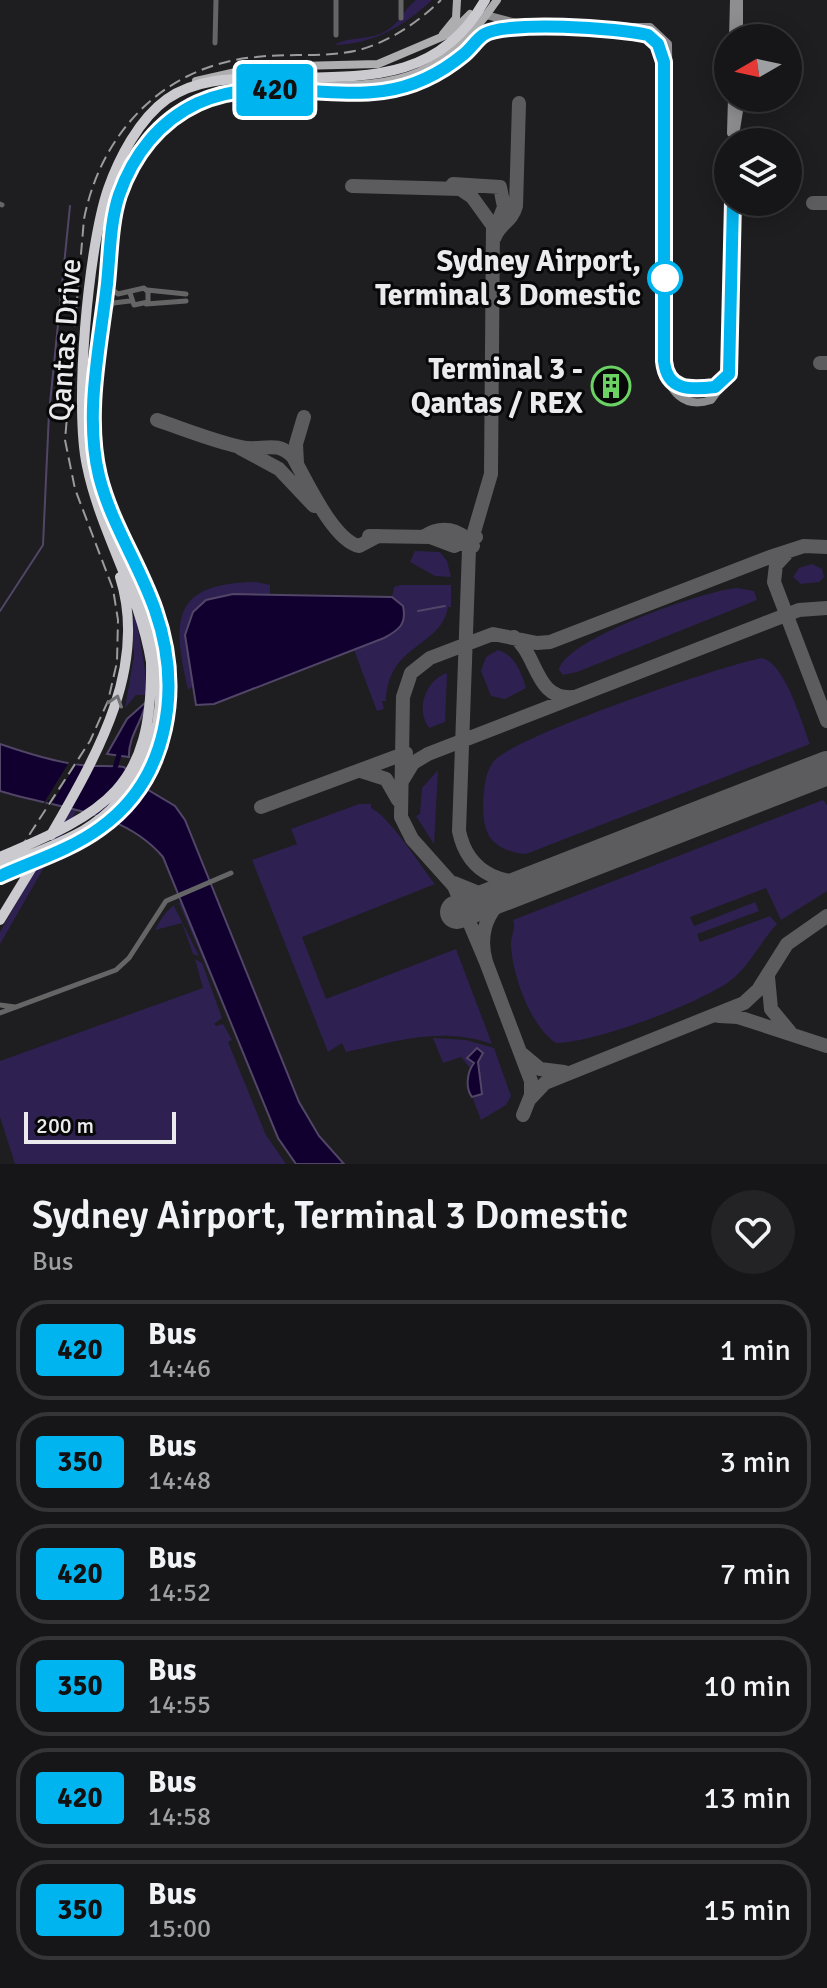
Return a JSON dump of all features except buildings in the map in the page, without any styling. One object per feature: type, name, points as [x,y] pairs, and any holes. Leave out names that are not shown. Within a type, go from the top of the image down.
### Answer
[{"type":"highway","points":[[168,98],[216,79],[371,75],[407,68],[430,58],[454,41],[488,0]]},
{"type":"highway","name":"Qantas Drive","points":[[0,867],[86,828],[130,787],[156,739],[161,701],[159,661],[148,607],[99,477],[93,438],[102,328],[119,197],[136,158],[161,127],[197,104],[254,89],[366,92],[404,86],[451,64],[485,33],[528,26]]},
{"type":"highway","name":"Qantas Drive","points":[[0,857],[83,821],[119,787],[137,757],[148,725],[159,661],[89,474],[81,433],[82,395],[93,273],[104,200],[129,145],[168,98]]},
{"type":"highway","points":[[0,920],[94,755],[119,692],[127,655],[129,618],[117,566],[81,468],[77,446],[82,395]]},
{"type":"highway","points":[[0,876],[90,835],[128,801],[145,779],[163,741],[168,708],[159,661]]},
{"type":"main road","points":[[439,37],[456,18],[458,0],[484,18]]},
{"type":"main road","name":"Qantas Drive","points":[[168,98],[203,78],[232,71],[269,66],[378,64],[403,56],[456,30],[479,0]]},
{"type":"main road","points":[[474,10],[488,0]]},
{"type":"main road","points":[[197,104],[233,87],[352,85],[399,79],[448,58],[497,0]]},
{"type":"street","points":[[215,43],[216,0]]},
{"type":"street","points":[[336,0],[336,35]]},
{"type":"street","points":[[401,0],[401,18]]},
{"type":"street","points":[[734,24],[736,0]]},
{"type":"street","points":[[736,0],[738,24]]},
{"type":"street","points":[[484,18],[528,26],[650,27],[665,40],[671,55],[666,373],[673,392],[687,401],[705,402],[718,394],[728,366],[732,216]]},
{"type":"street","points":[[585,28],[644,34],[656,41],[662,52],[667,156],[664,361],[668,379],[678,387],[717,387],[730,369],[732,216]]},
{"type":"street","points":[[102,328],[112,304],[130,301],[136,306],[184,301],[184,294],[136,287],[130,293],[114,293],[109,270]]},
{"type":"street","points":[[145,304],[149,295],[146,290]]},
{"type":"street","points":[[130,293],[130,301]]},
{"type":"street","points":[[0,1013],[116,970],[129,958],[161,906],[178,894],[231,873]]},
{"type":"street","points":[[0,1005],[16,1007]]},
{"type":"shaded area","points":[[416,0],[432,0],[388,32],[363,41],[335,45],[384,32]]},
{"type":"shaded area","points":[[415,551],[440,552],[447,561],[451,577],[435,576],[410,562]]},
{"type":"shaded area","points":[[812,564],[822,569],[824,577],[819,582],[801,584],[793,577],[799,568]]},
{"type":"shaded area","points":[[256,582],[270,585],[270,595],[224,597],[208,602],[196,610],[189,621],[189,658],[195,684],[188,690],[180,644],[184,610],[193,598],[207,589]]},
{"type":"shaded area","points":[[451,585],[451,607],[448,607],[436,631],[396,668],[389,682],[386,701],[382,701],[384,709],[377,711],[354,650],[393,634],[403,606],[392,597],[394,587]]},
{"type":"shaded area","points":[[737,588],[754,591],[757,600],[577,672],[563,675],[559,670],[567,658],[609,631],[697,597]]},
{"type":"shaded area","points":[[233,594],[392,597],[403,606],[404,617],[398,629],[384,638],[214,704],[196,705],[185,635],[193,612],[206,600]]},
{"type":"shaded area","points":[[136,617],[146,695],[136,695],[125,708],[134,656],[132,619]]},
{"type":"shaded area","points":[[498,650],[513,660],[526,688],[505,699],[491,696],[481,671],[486,657]]},
{"type":"shaded area","points":[[762,658],[770,662],[785,682],[810,744],[526,854],[505,849],[489,836],[483,814],[485,781],[494,761],[510,750],[539,735],[621,703]]},
{"type":"shaded area","points":[[447,673],[445,722],[429,728],[423,712],[425,696],[433,682]]},
{"type":"shaded area","points":[[146,702],[131,742],[129,757],[107,754],[127,719]]},
{"type":"shaded area","points":[[0,744],[61,762],[124,767],[140,785],[175,806],[185,820],[299,1102],[319,1136],[344,1164],[296,1164],[278,1138],[163,857],[147,841],[108,820],[0,791]]},
{"type":"shaded area","points":[[438,770],[434,844],[416,816],[420,814],[422,788]]},
{"type":"shaded area","points":[[823,800],[827,805],[827,891],[781,920],[766,888],[690,917],[694,926],[755,902],[759,911],[697,934],[700,942],[770,916],[777,924],[737,976],[695,1000],[595,1037],[556,1043],[538,1025],[524,998],[515,970],[511,944],[513,920]]},
{"type":"shaded area","points":[[359,804],[371,804],[371,808],[395,830],[435,884],[302,937],[326,999],[456,949],[492,1044],[455,1036],[437,1036],[346,1052],[342,1043],[328,1052],[252,860],[297,844],[291,829]]},
{"type":"shaded area","points":[[70,809],[77,810],[0,944],[0,932]]},
{"type":"shaded area","points":[[184,901],[219,994],[179,903],[174,906],[178,903]]},
{"type":"shaded area","points":[[174,906],[199,956],[193,954],[182,923],[155,930],[163,916]]},
{"type":"shaded area","points":[[195,959],[202,963],[222,1018],[214,1024],[223,1024],[232,1040],[228,1042],[266,1135],[286,1164],[15,1164],[0,1117],[0,1061],[203,988]]},
{"type":"shaded area","points":[[433,1038],[466,1040],[494,1048],[511,1096],[506,1105],[481,1120],[473,1099],[482,1094],[478,1062],[473,1062],[470,1068],[461,1057],[443,1063]]},
{"type":"shaded area","points":[[477,1048],[483,1053],[478,1062],[482,1094],[472,1097],[468,1080],[474,1063],[467,1058]]},
{"type":"pier","points":[[71,759],[78,761],[49,808],[46,807],[50,799],[42,806]]},
{"type":"waterway","points":[[0,611],[43,545],[49,413],[70,206]]},
{"type":"waterway","points":[[418,611],[445,606]]},
{"type":"waterway","points":[[114,772],[120,751]]},
{"type":"taxiway","points":[[495,237],[516,206],[519,103]]},
{"type":"taxiway","points":[[453,184],[500,187],[504,207],[494,232]]},
{"type":"taxiway","points":[[352,186],[460,189],[472,197],[493,226],[491,474],[469,549],[459,831],[471,859],[492,876],[518,881],[548,876]]},
{"type":"taxiway","points":[[813,203],[827,203]]},
{"type":"taxiway","points":[[820,363],[827,363]]},
{"type":"taxiway","points":[[297,463],[296,444],[304,417]]},
{"type":"taxiway","points":[[157,420],[230,444],[249,448],[275,447],[287,452],[340,533],[359,546],[378,536]]},
{"type":"taxiway","points":[[240,448],[279,469],[314,506]]},
{"type":"taxiway","points":[[423,537],[450,530],[462,535],[473,546]]},
{"type":"taxiway","points":[[369,536],[430,537],[454,546],[476,537]]},
{"type":"taxiway","points":[[486,962],[454,886],[412,839],[401,817],[403,697],[411,673],[430,658],[493,634],[537,643],[550,642],[770,557],[804,546],[827,547]]},
{"type":"taxiway","points":[[788,552],[776,565],[774,582],[827,721]]},
{"type":"taxiway","points":[[402,781],[413,763],[428,754],[799,610],[827,608]]},
{"type":"taxiway","points":[[514,637],[528,654],[544,684],[561,696],[573,697]]},
{"type":"taxiway","points":[[261,807],[406,753]]},
{"type":"taxiway","points":[[806,776],[827,764]]},
{"type":"taxiway","points":[[361,771],[386,779],[398,800]]},
{"type":"taxiway","points":[[454,883],[481,894],[510,890]]},
{"type":"taxiway","points":[[523,1115],[531,1095],[531,1081],[486,962],[483,937],[496,907],[504,898],[525,886]]},
{"type":"taxiway","points":[[529,1100],[545,1083],[744,1003],[758,990],[787,944],[827,916]]},
{"type":"taxiway","points":[[768,977],[771,1009],[790,1032]]},
{"type":"taxiway","points":[[719,1016],[738,1017],[827,1046]]},
{"type":"taxiway","points":[[522,1054],[540,1069],[564,1072]]},
{"type":"runway","points":[[457,912],[827,768]]},
{"type":"railway","points":[[0,880],[90,741],[108,701],[117,662],[118,620],[113,589],[75,489],[65,440],[84,219],[105,158],[142,108],[193,73],[256,57],[359,50],[403,30],[441,0]]},
{"type":"bus line","name":"420","points":[[0,876],[69,846],[108,822],[145,779],[163,741],[169,695],[164,642],[155,610],[109,507],[99,477],[93,438],[114,218],[119,197],[136,158],[161,127],[197,104],[240,91],[366,92],[404,86],[421,81],[451,64],[489,32],[528,26],[648,35],[658,44],[664,62],[663,131],[667,160],[664,361],[668,379],[678,387],[715,387],[723,383],[729,374],[733,216]]},
{"type":"place","name":"Sydney Airport, Terminal 3 Domestic","points":[[665,278]]},
{"type":"place","name":"Terminal 3 - Qantas / REX","points":[[611,386]]}]
